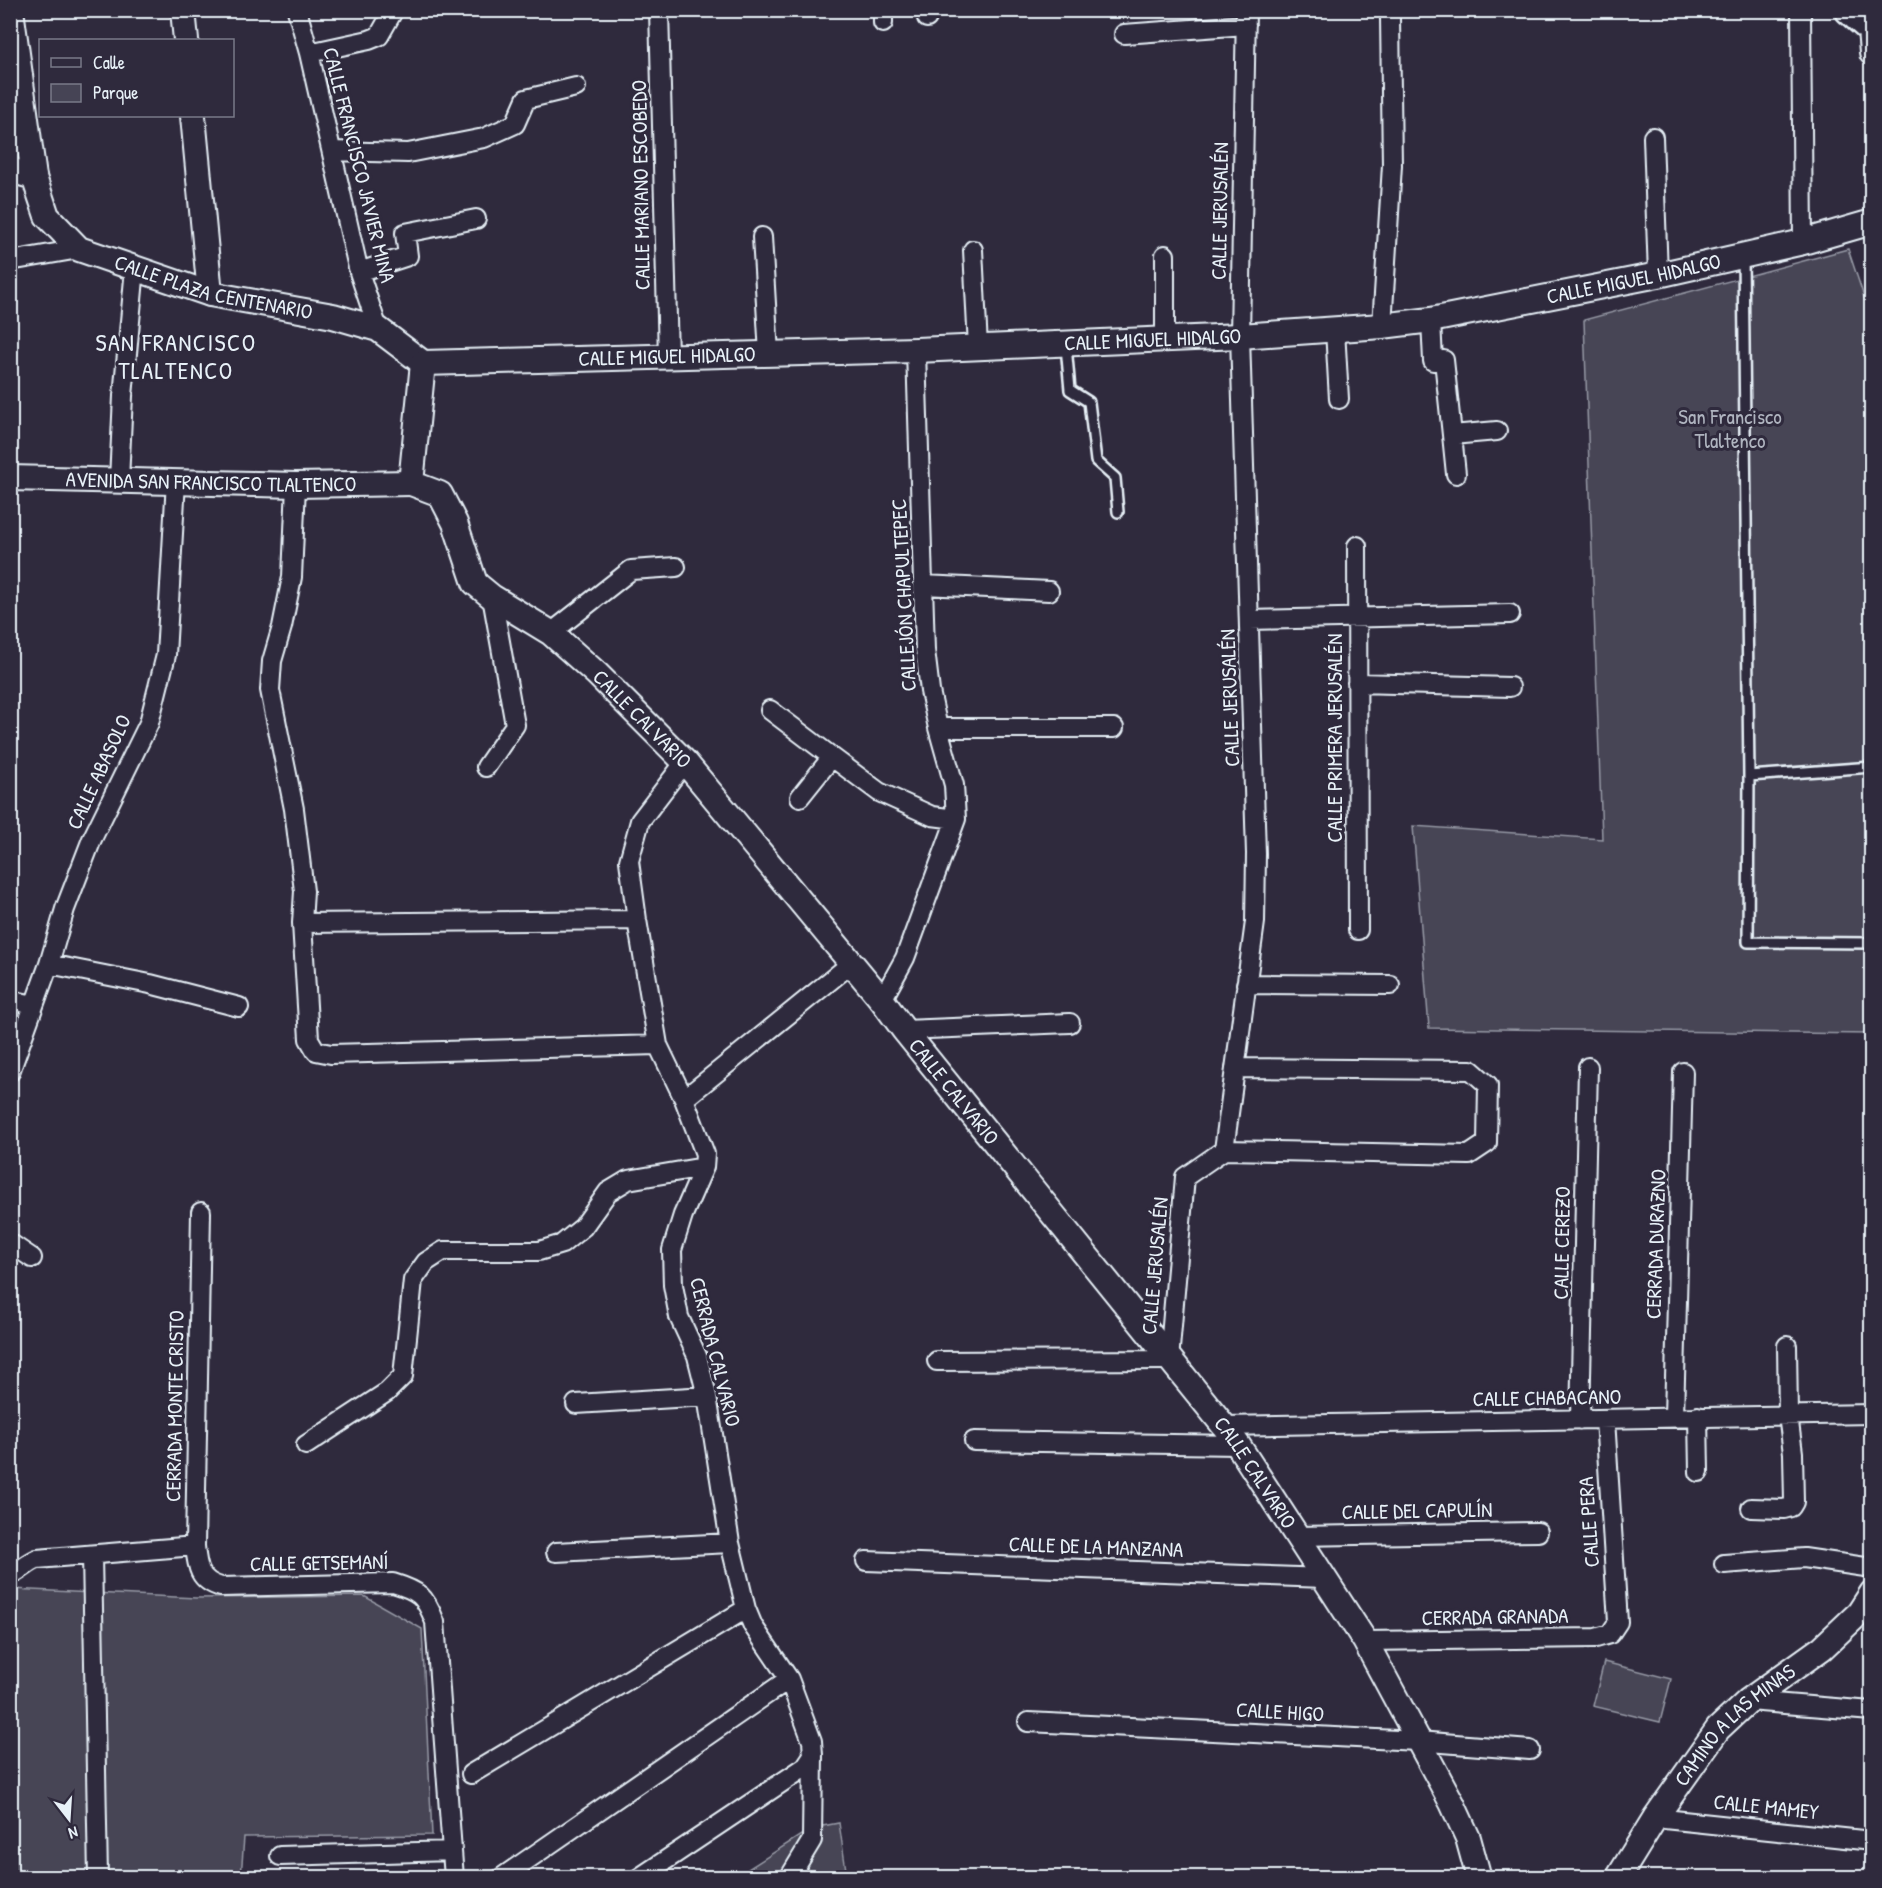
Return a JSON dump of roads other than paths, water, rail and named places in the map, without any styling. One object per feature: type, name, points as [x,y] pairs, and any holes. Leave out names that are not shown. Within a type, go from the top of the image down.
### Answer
[{"type":"main road","points":[[1849,10],[1870,30]]},
{"type":"street","name":"CALLE PLAZA CENTENARIO","points":[[11,10],[34,177],[46,216],[79,249],[210,294],[333,315],[378,329],[423,363]]},
{"type":"street","points":[[183,10],[186,39]]},
{"type":"street","name":"CALLE FRANCISCO JAVIER MINA","points":[[297,10],[359,272],[378,329]]},
{"type":"street","points":[[309,54],[379,36],[392,10]]},
{"type":"street","name":"CALLE MARIANO ESCOBEDO","points":[[659,10],[668,357]]},
{"type":"street","points":[[1382,326],[1392,165],[1389,10]]},
{"type":"street","points":[[1801,10],[1803,242]]},
{"type":"street","points":[[1124,34],[1246,18]]},
{"type":"street","name":"CALLE JERUSALÉN","points":[[1169,1360],[1185,1177],[1224,1150],[1255,922],[1256,854],[1240,336],[1246,18]]},
{"type":"street","points":[[332,152],[408,153],[484,138],[515,124],[526,99],[576,87]]},
{"type":"street","points":[[194,117],[210,294]]},
{"type":"street","points":[[1653,137],[1658,275]]},
{"type":"street","points":[[10,170],[34,177]]},
{"type":"street","points":[[359,272],[408,256],[405,233],[476,219]]},
{"type":"street","name":"CALLE MIGUEL HIDALGO","points":[[423,363],[916,350],[1240,336],[1382,326],[1431,320],[1658,275],[1803,242],[1872,222]]},
{"type":"street","points":[[762,237],[769,354]]},
{"type":"street","points":[[10,261],[79,249]]},
{"type":"street","points":[[973,250],[978,347]]},
{"type":"street","points":[[1165,255],[1165,339]]},
{"type":"street","points":[[119,480],[123,396],[135,268]]},
{"type":"street","points":[[1431,320],[1433,362],[1444,360],[1456,474]]},
{"type":"street","points":[[1335,330],[1339,399]]},
{"type":"street","name":"CALLEJÓN CHAPULTEPEC","points":[[882,1000],[905,958],[956,819],[954,785],[930,691],[927,660],[916,350]]},
{"type":"street","points":[[411,483],[423,363]]},
{"type":"street","points":[[1452,435],[1497,431]]},
{"type":"street","name":"AVENIDA SAN FRANCISCO TLALTENCO","points":[[10,478],[296,484],[411,483]]},
{"type":"street","name":"CALLE ABASOLO","points":[[10,1072],[49,964],[65,909],[92,839],[149,723],[166,655],[176,481]]},
{"type":"street","name":"CALLE CALVARIO","points":[[411,483],[440,494],[455,523],[475,583],[492,597],[551,633],[597,674],[685,762],[882,1000],[1231,1436],[1365,1641],[1452,1803],[1468,1838],[1479,1878]]},
{"type":"street","points":[[296,484],[292,577],[282,627],[272,661],[270,690],[294,809],[304,891],[302,923],[309,1039],[316,1051],[331,1054],[658,1045]]},
{"type":"street","name":"CALLE PRIMERA JERUSALÉN","points":[[1357,546],[1358,930]]},
{"type":"street","points":[[551,633],[631,570],[676,567]]},
{"type":"street","points":[[923,585],[1050,591]]},
{"type":"street","points":[[486,767],[515,725],[492,597]]},
{"type":"street","points":[[1250,620],[1510,614]]},
{"type":"street","points":[[1357,683],[1510,687]]},
{"type":"street","points":[[770,710],[879,792],[932,816],[956,819]]},
{"type":"street","points":[[938,728],[1114,728]]},
{"type":"street","points":[[800,797],[832,757]]},
{"type":"street","points":[[306,1445],[387,1392],[403,1376],[413,1280],[426,1262],[443,1251],[539,1251],[562,1244],[583,1227],[608,1192],[628,1180],[704,1167],[705,1154],[684,1099],[658,1045],[629,861],[640,821],[685,762]]},
{"type":"street","points":[[302,923],[637,920]]},
{"type":"street","points":[[684,1099],[852,963]]},
{"type":"street","points":[[49,964],[150,984],[239,1006]]},
{"type":"street","points":[[1246,984],[1390,985]]},
{"type":"street","points":[[10,1000],[34,1005]]},
{"type":"street","points":[[904,1030],[1070,1023]]},
{"type":"street","name":"CALLE CEREZO","points":[[1580,1420],[1588,1067]]},
{"type":"street","points":[[1224,1150],[1469,1155],[1487,1143],[1488,1085],[1472,1070],[1235,1068]]},
{"type":"street","name":"CERRADA DURAZNO","points":[[1674,1417],[1683,1072]]},
{"type":"street","name":"CERRADA CALVARIO","points":[[704,1167],[683,1215],[672,1250],[673,1284],[679,1317],[697,1356],[707,1396],[730,1543],[746,1609],[753,1626],[789,1679],[812,1741],[812,1840],[789,1878]]},
{"type":"street","name":"CERRADA MONTE CRISTO","points":[[201,1212],[195,1546],[197,1562],[203,1577],[221,1587]]},
{"type":"street","points":[[10,1243],[32,1258]]},
{"type":"street","points":[[1751,1508],[1784,1509],[1791,1507],[1794,1502],[1786,1346]]},
{"type":"street","points":[[937,1361],[1169,1360]]},
{"type":"street","points":[[576,1404],[707,1396]]},
{"type":"street","name":"CALLE CHABACANO","points":[[974,1441],[1231,1436],[1698,1416],[1872,1414]]},
{"type":"street","points":[[1698,1416],[1700,1472]]},
{"type":"street","name":"CALLE PERA","points":[[1605,1419],[1618,1622]]},
{"type":"street","name":"CALLE DEL CAPULÍN","points":[[1297,1536],[1538,1532]]},
{"type":"street","points":[[556,1552],[730,1543]]},
{"type":"street","points":[[10,1575],[37,1559],[195,1546]]},
{"type":"street","points":[[92,1555],[98,1878]]},
{"type":"street","points":[[1724,1564],[1804,1558],[1872,1568]]},
{"type":"street","name":"CALLE DE LA MANZANA","points":[[866,1561],[1325,1578]]},
{"type":"street","name":"CALLE GETSEMANÍ","points":[[221,1587],[393,1583],[415,1590],[429,1605],[435,1622],[452,1851]]},
{"type":"street","name":"CAMINO A LAS MINAS","points":[[1618,1878],[1655,1818],[1718,1729],[1748,1701],[1822,1648],[1859,1613],[1872,1593]]},
{"type":"street","points":[[471,1774],[746,1609]]},
{"type":"street","name":"CERRADA GRANADA","points":[[1365,1641],[1596,1638],[1610,1634],[1618,1622]]},
{"type":"street","points":[[501,1878],[789,1679]]},
{"type":"street","points":[[1748,1701],[1872,1711]]},
{"type":"street","name":"CALLE HIGO","points":[[1028,1722],[1418,1741],[1530,1750]]},
{"type":"street","points":[[639,1878],[805,1767],[813,1755]]},
{"type":"street","name":"CALLE MAMEY","points":[[1655,1818],[1872,1841]]},
{"type":"street","points":[[280,1856],[452,1851],[454,1878]]},
{"type":"lane","points":[[1743,256],[1749,776],[1748,942],[1872,943]]},
{"type":"lane","points":[[1066,343],[1070,390],[1089,402],[1096,461],[1115,478],[1118,512]]},
{"type":"lane","points":[[1749,776],[1872,767]]},
{"type":"district","name":"SAN FRANCISCO TLALTENCO","points":[[176,357]]},
{"type":"park label","name":"San Francisco Tlaltenco","points":[[1730,429]]}]
